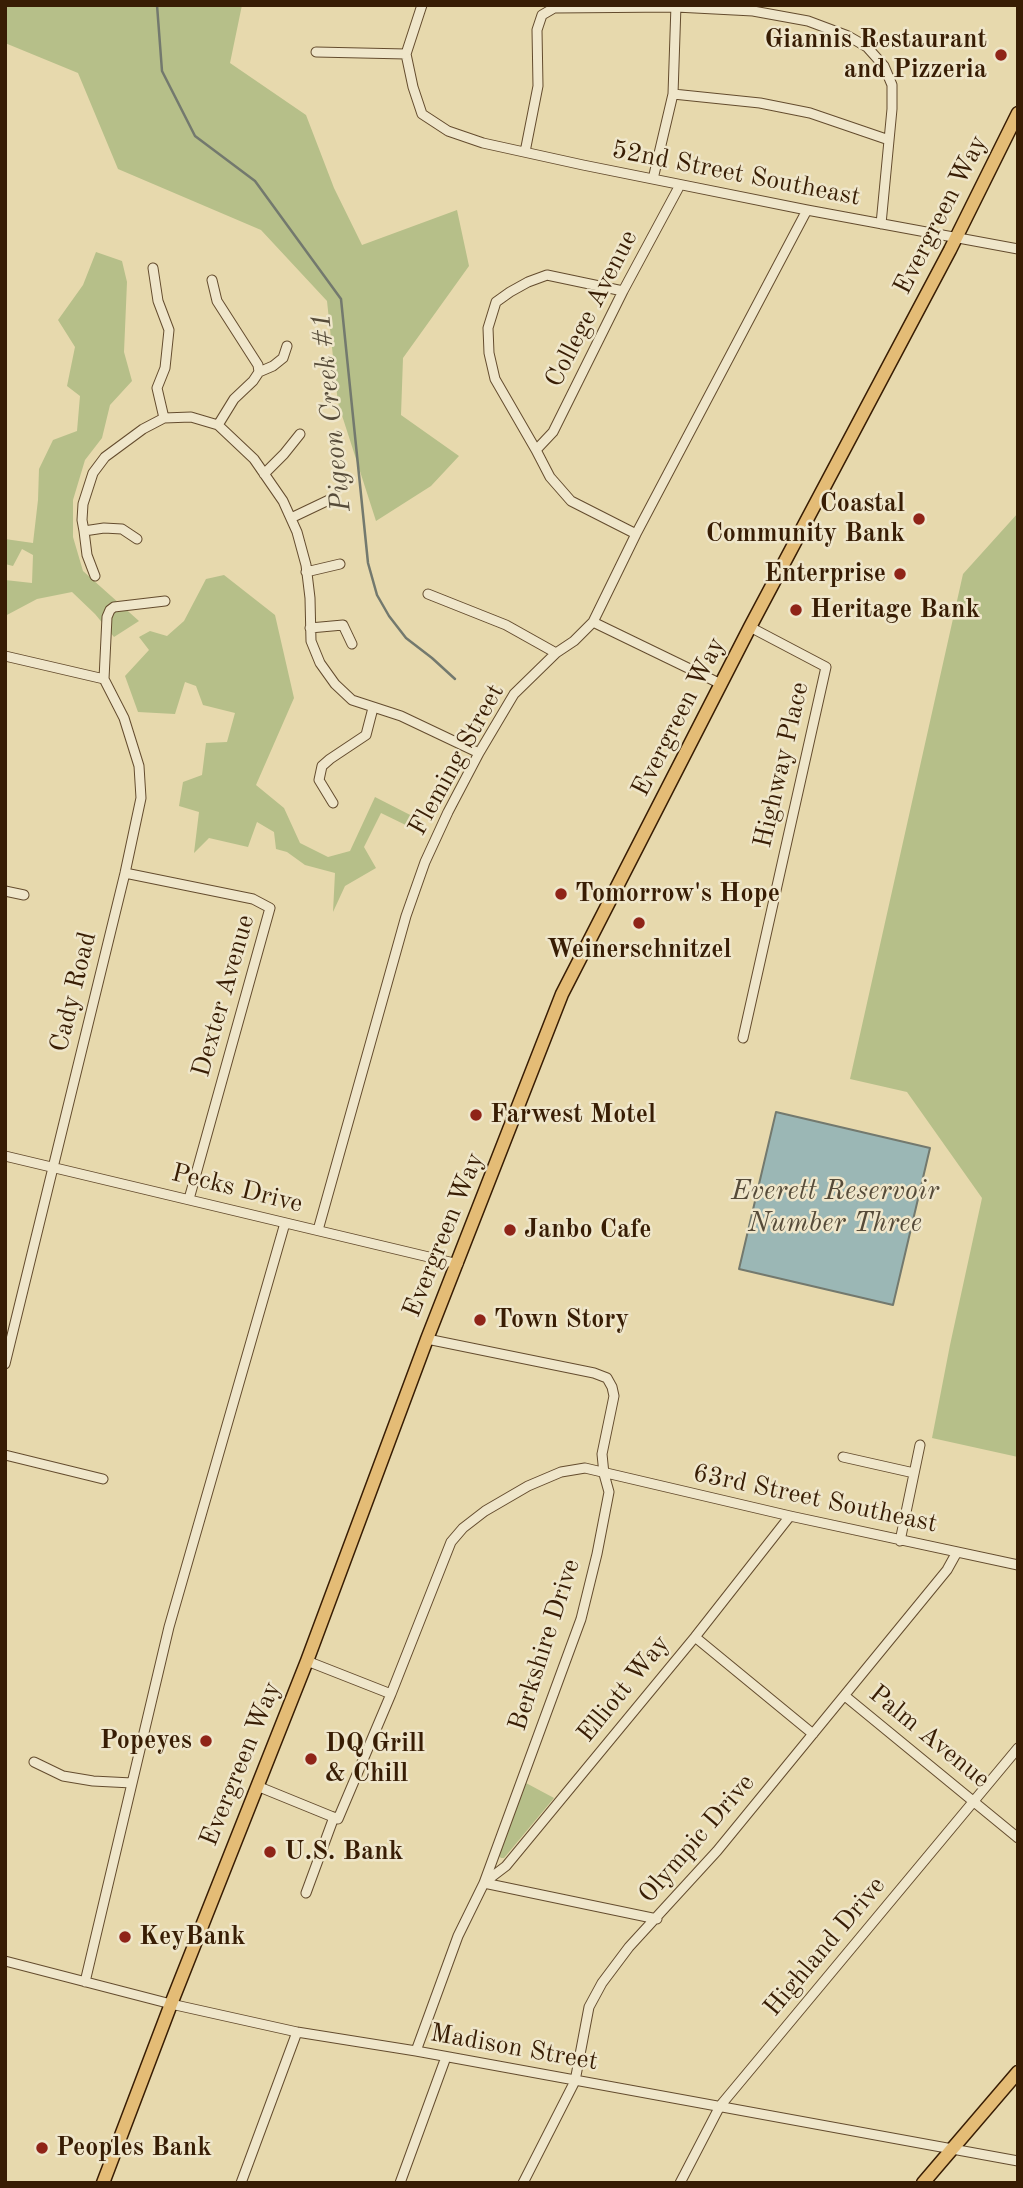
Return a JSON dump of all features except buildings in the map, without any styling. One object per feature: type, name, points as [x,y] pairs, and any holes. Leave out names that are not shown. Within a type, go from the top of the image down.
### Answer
[{"type":"main road","name":"Evergreen Way","points":[[103,2183],[307,1661],[426,1339],[458,1264],[562,994],[750,627],[956,239],[1018,113]]},
{"type":"main road","points":[[923,2183],[1018,2071]]},
{"type":"street","points":[[316,52],[406,54],[422,5]]},
{"type":"street","points":[[653,179],[673,94],[676,6]]},
{"type":"street","points":[[524,152],[538,86],[537,30],[542,15],[554,8],[676,6],[753,11],[808,21],[848,36],[867,47],[884,65],[892,85],[881,224]]},
{"type":"street","name":"52nd Street Southeast","points":[[406,54],[422,114],[448,131],[483,143],[680,185],[1018,249]]},
{"type":"street","points":[[673,94],[773,105],[810,113],[889,140]]},
{"type":"street","name":"College Avenue","points":[[536,450],[553,432],[623,291],[680,185]]},
{"type":"street","name":"Fleming Street","points":[[318,1230],[406,916],[425,862],[447,812],[514,694],[593,622],[636,534],[807,210]]},
{"type":"street","points":[[153,268],[158,301],[169,330],[165,368],[157,388],[164,418]]},
{"type":"street","points":[[623,291],[547,275],[510,292],[496,302],[488,328],[489,353],[495,379],[550,477],[571,502],[636,534]]},
{"type":"street","points":[[212,280],[217,302],[260,372]]},
{"type":"street","points":[[218,425],[226,408],[260,372],[283,358],[287,346]]},
{"type":"street","points":[[95,576],[87,555],[82,520],[83,504],[93,473],[105,457],[164,418],[191,417],[218,425],[254,459],[283,501],[298,532],[306,572],[311,641],[320,663],[335,684],[352,700],[401,716],[479,753]]},
{"type":"street","points":[[264,474],[300,434]]},
{"type":"street","points":[[291,518],[333,498]]},
{"type":"street","points":[[85,531],[122,529],[137,539]]},
{"type":"street","points":[[306,572],[340,564]]},
{"type":"street","points":[[428,594],[506,625],[556,653]]},
{"type":"street","points":[[5,656],[103,679],[107,617],[110,610],[114,607],[166,601]]},
{"type":"street","points":[[593,622],[722,684]]},
{"type":"street","points":[[310,628],[343,625],[352,644]]},
{"type":"street","name":"Highway Place","points":[[743,1038],[826,667],[750,627]]},
{"type":"street","name":"Cady Road","points":[[5,1364],[141,798],[139,766],[124,718],[103,679]]},
{"type":"street","points":[[332,803],[319,780],[322,766],[366,735],[373,708]]},
{"type":"street","name":"Dexter Avenue","points":[[125,873],[253,899],[270,908],[189,1199]]},
{"type":"street","points":[[5,891],[24,895]]},
{"type":"street","name":"Pecks Drive","points":[[5,1156],[458,1264]]},
{"type":"street","points":[[85,1982],[169,1627],[285,1223]]},
{"type":"street","name":"Berkshire Drive","points":[[416,2051],[458,1936],[484,1883],[581,1619],[610,1492],[604,1474],[602,1454],[614,1396],[607,1378],[594,1373],[426,1339]]},
{"type":"street","points":[[900,1541],[920,1445]]},
{"type":"street","points":[[5,1455],[103,1479]]},
{"type":"street","points":[[843,1457],[914,1473]]},
{"type":"street","name":"63rd Street Southeast","points":[[306,1893],[334,1817],[338,1819],[451,1542],[463,1528],[485,1511],[528,1486],[561,1472],[585,1468],[900,1541],[1018,1565]]},
{"type":"street","name":"Elliott Way","points":[[484,1883],[506,1866],[695,1637],[790,1516]]},
{"type":"street","name":"Olympic Drive","points":[[523,2183],[575,2081],[589,2007],[602,1983],[629,1947],[717,1851],[845,1696],[947,1570],[957,1552]]},
{"type":"street","points":[[695,1637],[813,1734]]},
{"type":"street","points":[[307,1661],[391,1694]]},
{"type":"street","name":"Palm Avenue","points":[[845,1696],[1018,1838]]},
{"type":"street","name":"Highland Drive","points":[[680,2183],[720,2106],[1018,1748]]},
{"type":"street","points":[[34,1762],[63,1776],[132,1783]]},
{"type":"street","points":[[257,1786],[334,1817]]},
{"type":"street","points":[[484,1883],[657,1919]]},
{"type":"street","name":"Madison Street","points":[[5,1961],[171,2004],[296,2032],[416,2051],[1018,2161]]},
{"type":"street","points":[[241,2183],[296,2032]]},
{"type":"street","points":[[400,2183],[446,2057]]},
{"type":"green space","points":[[5,5],[242,5],[230,63],[306,115],[334,188],[362,245],[457,210],[469,266],[403,358],[401,415],[459,456],[431,486],[376,521],[338,403],[327,301],[261,230],[118,169],[78,73],[5,43]]},
{"type":"green space","points":[[96,252],[122,261],[127,282],[124,352],[132,381],[110,405],[102,438],[85,460],[73,500],[73,537],[83,571],[139,621],[114,637],[72,592],[37,599],[5,616],[5,580],[32,583],[33,555],[22,549],[13,566],[5,564],[5,539],[33,543],[39,469],[53,440],[77,431],[80,396],[67,386],[75,347],[58,320],[83,285]]},
{"type":"green space","points":[[1018,513],[1018,1457],[932,1438],[982,1198],[907,1092],[850,1079],[963,574]]},
{"type":"green space","points":[[224,575],[275,615],[294,698],[256,785],[284,808],[300,843],[328,857],[350,851],[375,797],[422,821],[418,831],[381,813],[364,847],[376,868],[345,886],[333,912],[335,873],[305,865],[287,852],[276,849],[274,832],[257,822],[248,847],[209,838],[194,853],[199,812],[179,806],[183,782],[202,775],[206,743],[227,742],[235,713],[203,705],[196,686],[185,682],[175,714],[138,712],[125,676],[149,650],[139,637],[150,631],[167,636],[184,621],[206,579]]},
{"type":"green space","points":[[526,1783],[554,1798],[504,1858],[501,1858],[499,1856]]},
{"type":"water","name":"Everett Reservoir Number Three","points":[[776,1112],[930,1148],[893,1305],[739,1269]]},
{"type":"waterway","name":"Pigeon Creek #1","points":[[157,5],[162,71],[195,136],[255,181],[341,299],[368,563],[377,595],[406,638],[455,679]]},
{"type":"place","name":"Giannis Restaurant and Pizzeria","points":[[1001,55]]},
{"type":"place","name":"Coastal Community Bank","points":[[919,519]]},
{"type":"place","name":"Enterprise","points":[[900,574]]},
{"type":"place","name":"Heritage Bank","points":[[796,610]]},
{"type":"place","name":"Tomorrow's Hope","points":[[561,894]]},
{"type":"place","name":"Weinerschnitzel","points":[[639,923]]},
{"type":"place","name":"Farwest Motel","points":[[476,1115]]},
{"type":"place","name":"Janbo Cafe","points":[[510,1230]]},
{"type":"place","name":"Town Story","points":[[480,1320]]},
{"type":"place","name":"Popeyes","points":[[206,1741]]},
{"type":"place","name":"DQ Grill & Chill","points":[[311,1759]]},
{"type":"place","name":"U.S. Bank","points":[[270,1852]]},
{"type":"place","name":"KeyBank","points":[[125,1937]]},
{"type":"place","name":"Peoples Bank","points":[[42,2148]]}]
